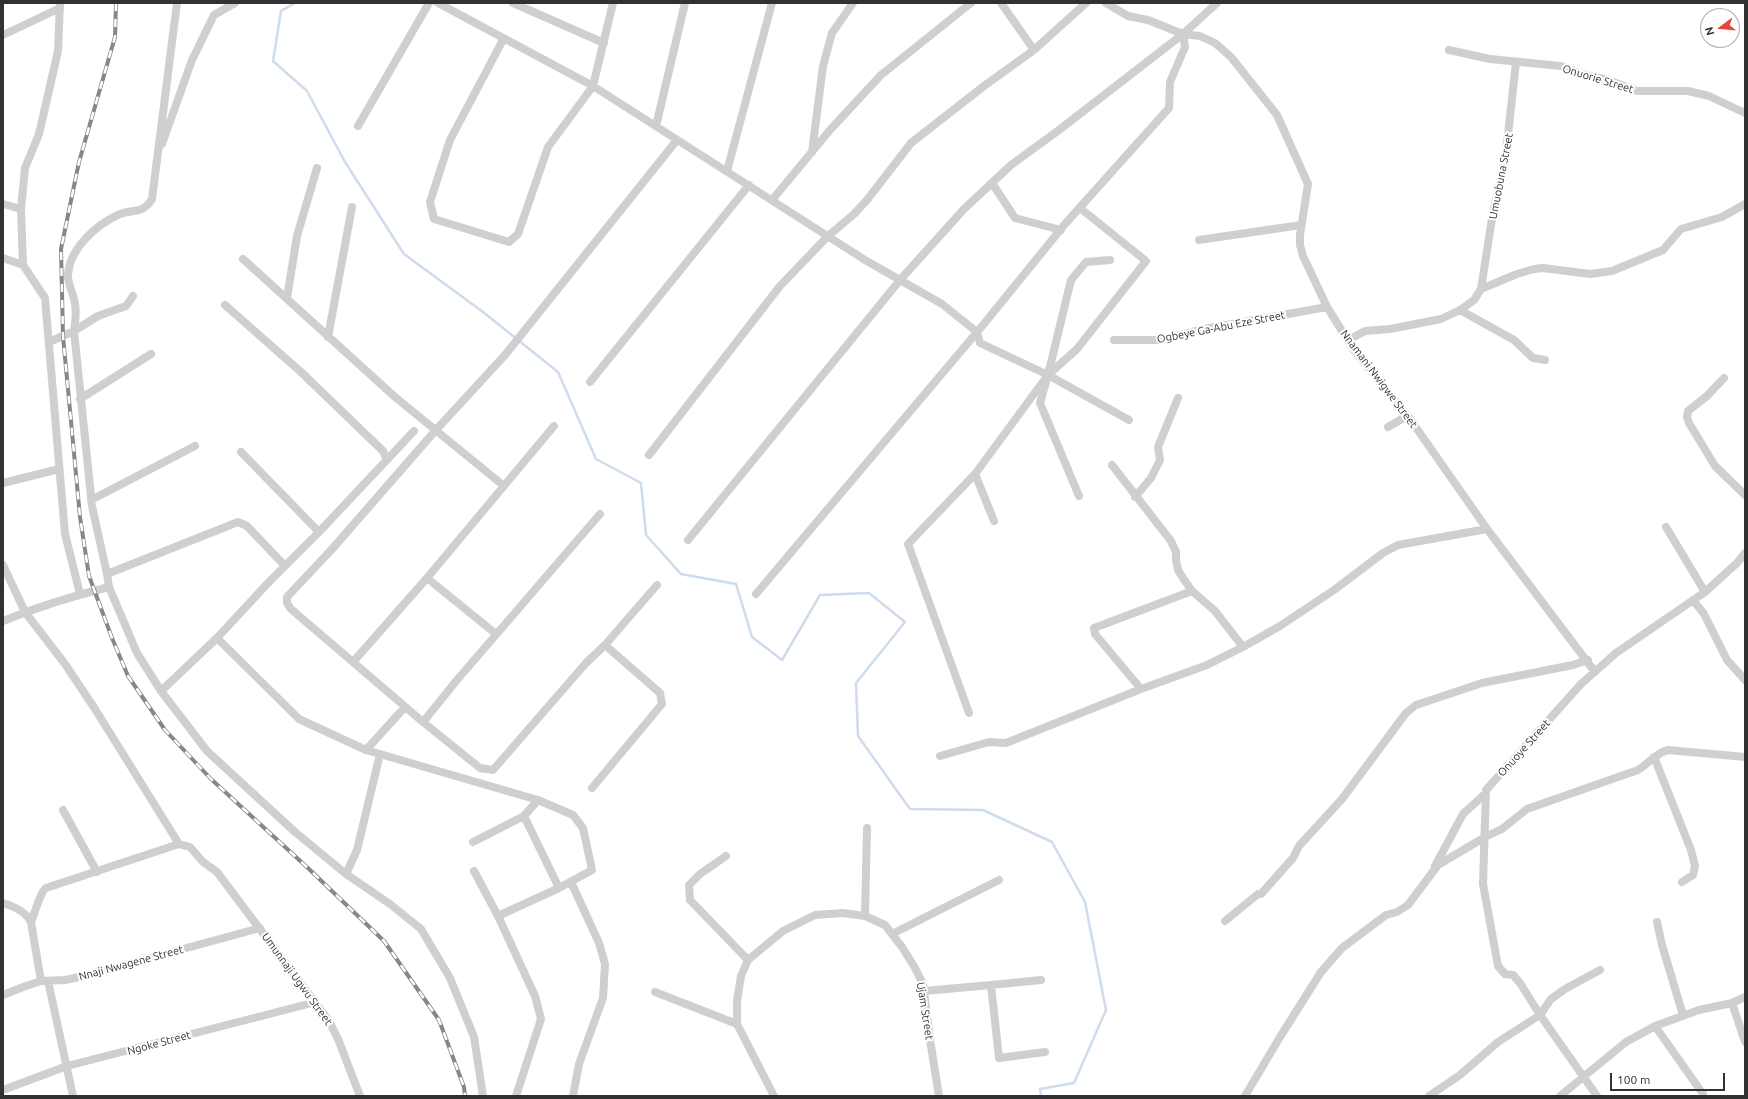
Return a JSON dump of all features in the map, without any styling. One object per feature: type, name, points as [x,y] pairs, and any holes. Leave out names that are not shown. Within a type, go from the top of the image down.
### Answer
[{"type":"street","points":[[177,3],[152,200],[147,207],[140,210],[128,211],[110,219],[91,234],[75,251],[68,274],[76,305],[74,331],[91,500],[109,588],[137,654],[160,691],[207,751],[295,832],[346,874],[390,904],[421,929],[450,978],[474,1037],[483,1096]]},
{"type":"street","points":[[157,160],[192,60],[214,15],[235,3]]},
{"type":"street","points":[[358,126],[429,3]]},
{"type":"street","points":[[438,3],[593,86],[865,260],[942,304],[977,332],[980,343],[1048,375],[1129,420]]},
{"type":"street","points":[[514,3],[604,43]]},
{"type":"street","points":[[504,38],[450,140],[430,202],[434,219],[509,242],[518,234],[548,147],[593,86],[614,3]]},
{"type":"street","points":[[656,126],[685,3]]},
{"type":"street","points":[[727,171],[772,3]]},
{"type":"street","points":[[812,152],[822,66],[832,33],[853,3]]},
{"type":"street","points":[[772,200],[812,152],[881,75],[971,3]]},
{"type":"street","points":[[1001,3],[1034,50]]},
{"type":"street","points":[[649,455],[780,286],[828,236],[854,214],[867,200],[911,143],[984,86],[1034,50],[1086,3]]},
{"type":"street","name":"Nnamani Nwigwe Street","points":[[1106,3],[1128,16],[1148,20],[1183,34],[1200,36],[1215,42],[1231,57],[1277,115],[1308,184],[1300,245],[1303,256],[1327,307],[1354,350],[1408,416],[1487,529],[1588,660],[1595,672]]},
{"type":"street","points":[[688,540],[900,280],[964,209],[1011,165],[1059,130],[1183,34],[1218,3]]},
{"type":"street","points":[[3,35],[60,5]]},
{"type":"street","points":[[60,5],[58,51],[39,134],[25,168],[21,209],[23,265],[45,298],[65,534],[80,594]]},
{"type":"street","points":[[756,594],[977,332],[1060,230],[1168,108],[1170,82],[1185,47],[1183,34]]},
{"type":"street","name":"Onuorie Street","points":[[1449,50],[1490,59],[1561,66],[1581,74],[1608,80],[1638,91],[1688,91],[1709,96],[1745,113]]},
{"type":"street","name":"Umuobuna Street","points":[[1348,340],[1365,331],[1390,329],[1442,319],[1460,310],[1474,300],[1481,288],[1493,212],[1506,162],[1516,62]]},
{"type":"street","points":[[657,585],[605,645],[586,663],[493,770],[480,768],[423,722],[291,609],[287,603],[287,597],[333,548],[435,431],[505,355],[677,140]]},
{"type":"street","points":[[287,298],[297,236],[317,168]]},
{"type":"street","points":[[992,183],[1015,218],[1060,230]]},
{"type":"street","points":[[590,382],[749,185]]},
{"type":"street","points":[[3,204],[21,209]]},
{"type":"street","points":[[1481,288],[1517,274],[1543,268],[1590,274],[1612,271],[1663,250],[1681,229],[1722,216],[1745,204]]},
{"type":"street","points":[[328,337],[352,207]]},
{"type":"street","points":[[969,713],[908,544],[975,474],[1048,375],[1077,349],[1146,261],[1080,208]]},
{"type":"street","points":[[1199,240],[1302,225]]},
{"type":"street","points":[[3,258],[23,265]]},
{"type":"street","points":[[243,259],[328,337],[435,431],[454,444],[504,486]]},
{"type":"street","points":[[1079,496],[1040,403],[1071,280],[1086,262],[1110,260]]},
{"type":"street","points":[[49,342],[74,331],[98,316],[126,306],[133,296]]},
{"type":"street","points":[[225,305],[312,382],[383,451],[387,460]]},
{"type":"street","name":"Ogbeye Ga-Abu Eze Street","points":[[1114,340],[1160,340],[1199,330],[1327,307]]},
{"type":"street","points":[[1460,310],[1514,340],[1533,358],[1545,360]]},
{"type":"street","points":[[80,399],[151,354]]},
{"type":"street","points":[[1724,378],[1707,396],[1688,411],[1687,417],[1715,466],[1745,496]]},
{"type":"street","points":[[1135,497],[1151,478],[1160,460],[1158,447],[1178,398]]},
{"type":"street","points":[[1388,427],[1408,416]]},
{"type":"street","points":[[353,662],[427,578],[554,426]]},
{"type":"street","points":[[160,691],[216,638],[414,431]]},
{"type":"street","points":[[91,500],[195,446]]},
{"type":"street","points":[[241,452],[319,532]]},
{"type":"street","points":[[1112,465],[1135,497],[1171,542],[1176,552],[1178,570],[1192,591],[1215,612],[1243,647]]},
{"type":"street","points":[[3,483],[59,469]]},
{"type":"street","points":[[975,474],[994,521]]},
{"type":"street","points":[[423,722],[496,634],[600,514]]},
{"type":"street","points":[[107,574],[238,522],[247,526],[285,566]]},
{"type":"street","points":[[1666,527],[1705,592]]},
{"type":"street","points":[[940,756],[989,742],[1006,743],[1141,689],[1207,665],[1280,626],[1398,545],[1487,529]]},
{"type":"street","name":"Onuoye Street","points":[[1429,878],[1463,814],[1485,794],[1486,790],[1581,684],[1616,653],[1705,592],[1737,563],[1745,553]]},
{"type":"street","points":[[3,565],[25,612],[65,664],[95,709],[179,844],[42,891],[31,922]]},
{"type":"street","points":[[427,578],[496,634]]},
{"type":"street","points":[[3,621],[25,612],[80,594],[109,588]]},
{"type":"street","points":[[1141,689],[1095,634],[1094,628],[1192,591]]},
{"type":"street","points":[[1693,600],[1704,614],[1727,660],[1745,680]]},
{"type":"street","points":[[216,638],[299,718],[366,750],[538,800],[573,814],[583,828],[592,870],[560,888],[498,916]]},
{"type":"street","points":[[592,788],[662,704],[660,693],[605,645]]},
{"type":"street","points":[[1225,921],[1258,894],[1262,894],[1285,869],[1299,846],[1342,799],[1406,713],[1416,705],[1482,683],[1573,665],[1588,660]]},
{"type":"street","points":[[366,750],[405,706]]},
{"type":"street","points":[[1245,1096],[1321,972],[1342,948],[1386,915],[1397,912],[1408,905],[1438,865],[1485,837],[1502,829],[1527,809],[1638,770],[1648,764],[1660,752],[1668,750],[1745,757]]},
{"type":"street","points":[[346,874],[357,850],[380,754]]},
{"type":"street","points":[[1654,757],[1691,850],[1695,866],[1693,875],[1682,882]]},
{"type":"street","points":[[1485,794],[1483,884],[1498,966],[1505,974],[1513,975],[1520,984],[1597,1096]]},
{"type":"street","points":[[473,842],[524,816],[538,800]]},
{"type":"street","points":[[63,810],[97,872]]},
{"type":"street","points":[[524,816],[560,888]]},
{"type":"street","points":[[866,916],[867,828]]},
{"type":"street","name":"Umunnaji Ugwu Street","points":[[179,844],[190,847],[203,862],[217,872],[316,1002],[329,1021],[338,1040],[360,1096]]},
{"type":"street","points":[[726,856],[700,874],[689,885],[690,900],[748,960]]},
{"type":"street","points":[[474,871],[498,916],[535,996],[541,1019],[516,1096]]},
{"type":"street","points":[[892,934],[999,880]]},
{"type":"street","points":[[571,882],[599,943],[605,964],[602,998],[579,1064],[573,1096]]},
{"type":"street","points":[[3,903],[15,907],[25,913],[31,922],[68,1066],[73,1096]]},
{"type":"street","name":"Ujam Street","points":[[774,1096],[737,1024],[737,1001],[741,976],[748,960],[783,931],[815,915],[843,913],[866,916],[885,925],[915,968],[923,984],[930,1040],[940,1096]]},
{"type":"street","points":[[1656,922],[1683,1015]]},
{"type":"street","name":"Nnaji Nwagene Street","points":[[3,995],[23,986],[45,981],[84,976],[260,928]]},
{"type":"street","points":[[1429,1096],[1460,1075],[1498,1042],[1540,1015],[1551,999],[1565,989],[1600,970]]},
{"type":"street","points":[[924,991],[1041,980]]},
{"type":"street","points":[[991,985],[999,1058],[1045,1052]]},
{"type":"street","points":[[655,992],[737,1024]]},
{"type":"street","points":[[1560,1096],[1584,1078],[1626,1042],[1655,1026],[1683,1015],[1705,1008],[1732,1003],[1745,997]]},
{"type":"street","name":"Ngoke Street","points":[[3,1090],[68,1066],[316,1002]]},
{"type":"street","points":[[1732,1003],[1745,1042]]},
{"type":"street","points":[[1655,1026],[1702,1094]]},
{"type":"waterway","points":[[295,3],[281,11],[273,61],[307,91],[345,162],[404,254],[483,312],[558,372],[596,459],[641,483],[646,535],[681,574],[736,584],[752,637],[782,660],[820,595],[869,593],[905,622],[856,683],[858,736],[910,809],[983,810],[1052,842],[1085,902],[1106,1010],[1074,1083],[1040,1089],[1041,1096]]},
{"type":"railway","points":[[116,3],[115,37],[79,162],[61,249],[63,336],[80,517],[89,576],[128,676],[165,730],[211,779],[309,869],[384,941],[439,1020],[464,1087],[465,1096]]}]
